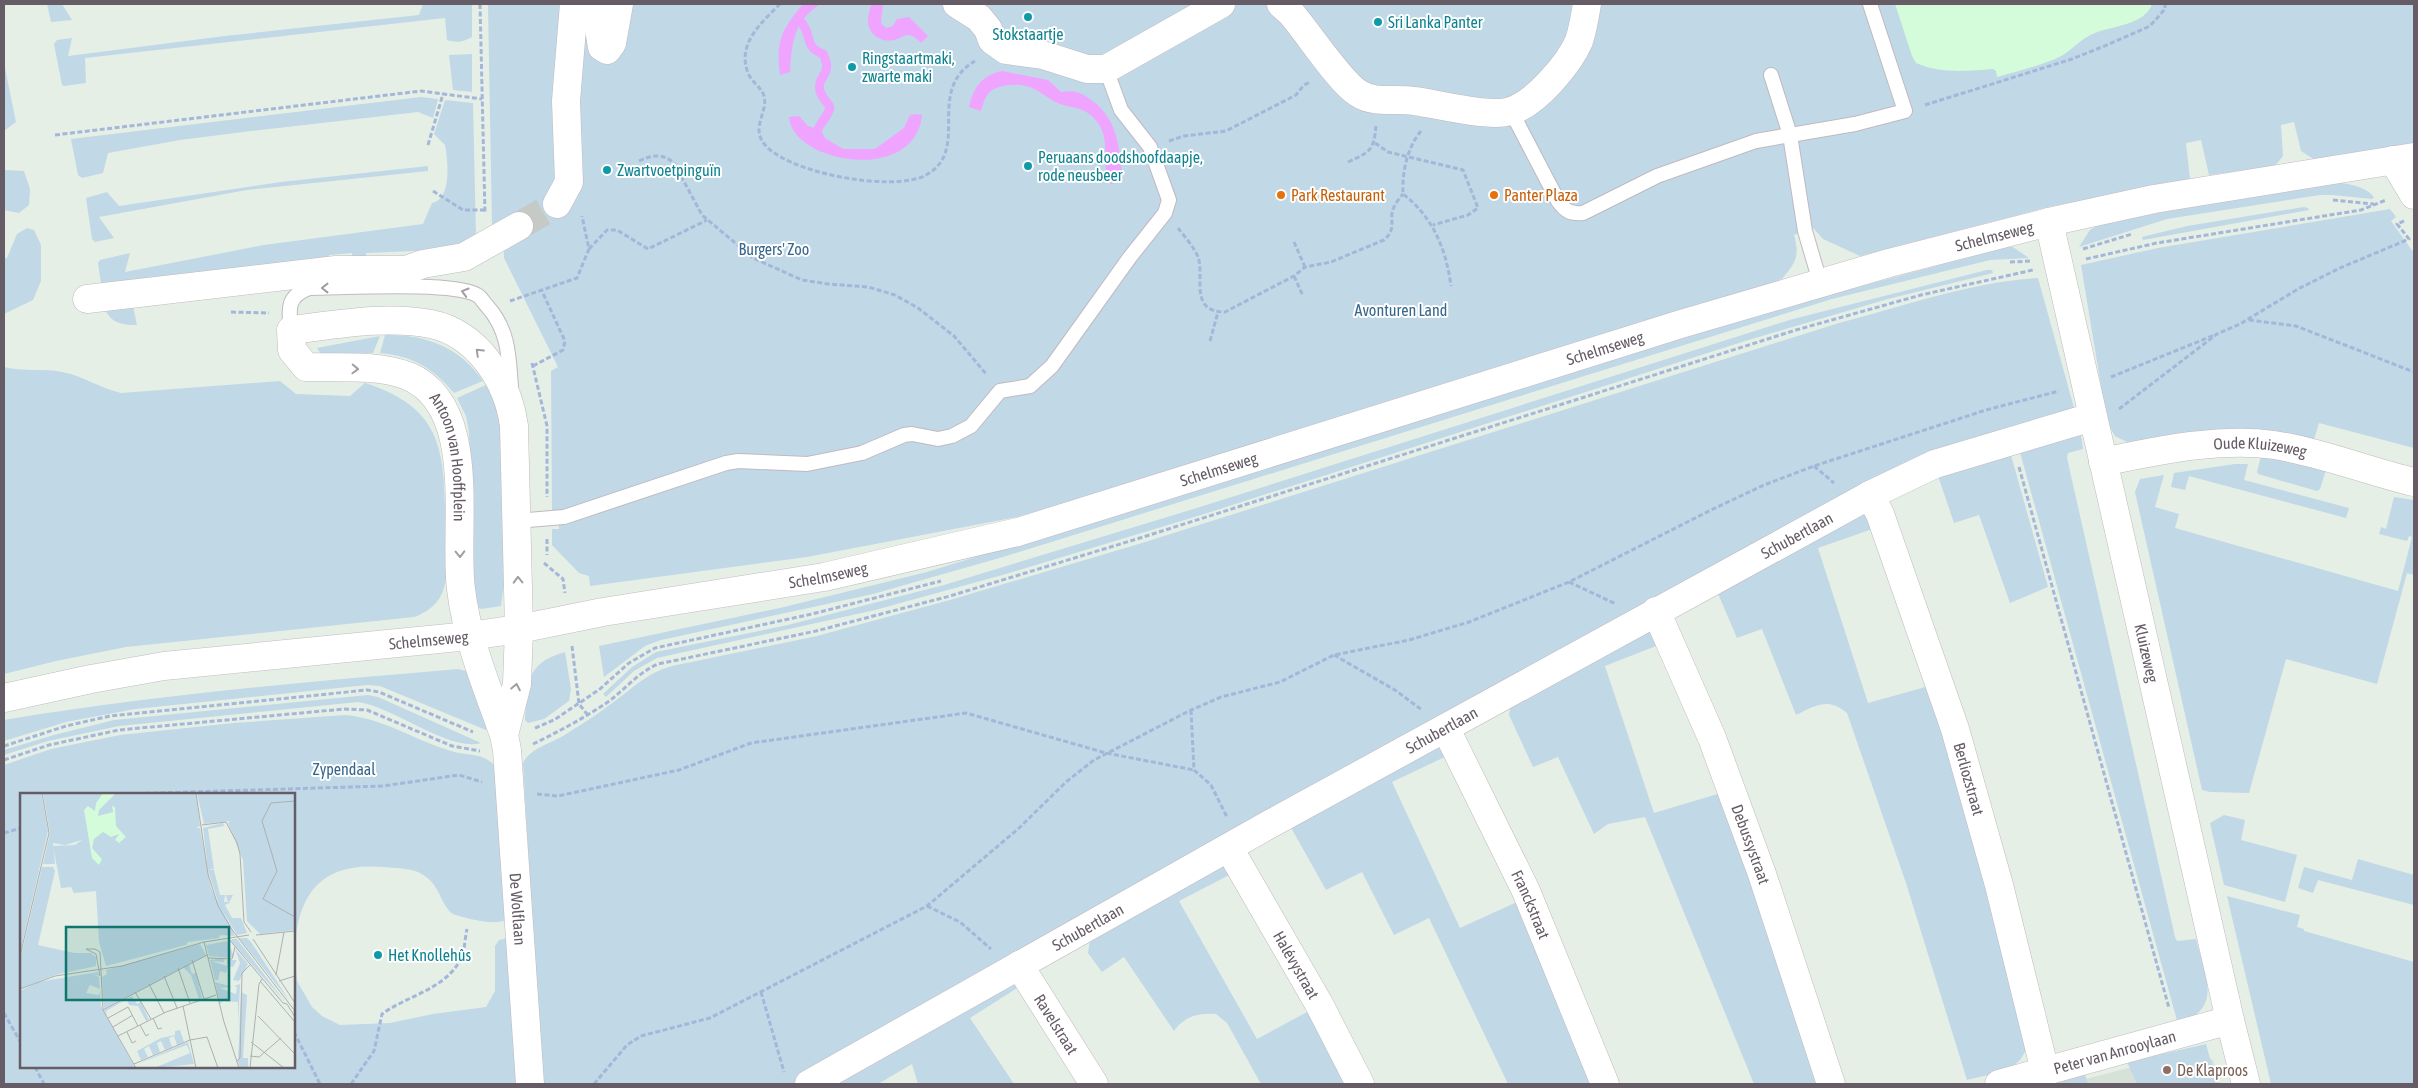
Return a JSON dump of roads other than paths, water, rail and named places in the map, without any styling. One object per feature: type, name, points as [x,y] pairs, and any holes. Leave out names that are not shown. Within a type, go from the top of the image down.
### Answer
[{"type":"street","points":[[569,206],[566,101],[574,4]]},
{"type":"street","points":[[594,4],[602,46],[607,50],[612,43],[619,4]]},
{"type":"street","points":[[957,4],[979,18],[998,46],[1019,53],[1043,55],[1087,69],[1106,69],[1221,4]]},
{"type":"street","points":[[1281,4],[1306,30],[1338,72],[1358,94],[1378,100],[1412,100],[1448,107],[1493,112],[1511,110],[1534,97],[1570,56],[1578,41],[1587,4]]},
{"type":"street","points":[[2403,158],[2410,207]]},
{"type":"street","name":"Schelmseweg","points":[[4,698],[91,679],[164,666],[469,636],[519,629],[603,612],[824,577],[1018,532],[1820,282],[2049,222],[2154,199],[2403,158]]},
{"type":"street","name":"Kluizeweg","points":[[2049,222],[2092,417],[2246,1084]]},
{"type":"street","points":[[87,299],[336,270],[406,270],[423,264],[464,257],[519,226]]},
{"type":"street","name":"Antoon van Hooffplein","points":[[469,636],[460,588],[458,460],[451,425],[445,412],[427,390],[408,377],[378,369],[306,367],[292,350],[290,330],[368,321],[430,324],[450,330],[464,339],[487,360],[500,379],[512,409],[519,629]]},
{"type":"street","name":"Schubertlaan","points":[[797,1080],[1013,968],[1647,616],[1870,495],[1935,464],[2092,417]]},
{"type":"street","name":"Oude Kluizeweg","points":[[2103,462],[2217,444],[2258,444],[2288,448],[2414,482]]},
{"type":"street","name":"Berliozstraat","points":[[1870,495],[1880,514],[1955,729],[1999,885],[2045,1071]]},
{"type":"street","name":"Debussystraat","points":[[1647,616],[1722,765],[1771,900],[1831,1084]]},
{"type":"street","name":"De Wolflaan","points":[[504,735],[517,684],[519,629]]},
{"type":"street","name":"De Wolflaan","points":[[469,636],[504,735],[530,1084]]},
{"type":"street","name":"Franckstraat","points":[[1446,729],[1526,891],[1605,1084]]},
{"type":"street","name":"Halévystraat","points":[[1234,845],[1360,1084]]},
{"type":"street","name":"Ravelstraat","points":[[1013,968],[1094,1084]]},
{"type":"street","name":"Peter van Anrooylaan","points":[[1999,1084],[2230,1020]]},
{"type":"lane","points":[[1511,110],[1552,191],[1565,210],[1573,214],[1583,213],[1657,176],[1756,141],[1855,124],[1905,112],[1870,4]]},
{"type":"lane","points":[[516,521],[564,517],[726,462],[807,464],[862,454],[904,435],[912,434],[938,439],[952,436],[971,426],[1000,391],[1030,386],[1052,366],[1130,257],[1165,213],[1169,200],[1150,147],[1121,110],[1106,69]]},
{"type":"lane","points":[[1771,75],[1790,135],[1805,231],[1820,282]]},
{"type":"lane","name":"Antoon van Hooffplein","points":[[290,330],[290,303],[300,292],[309,288],[453,289],[478,295],[497,317],[505,333],[509,353],[512,409]]},
{"type":"waterway","points":[[801,22],[805,27],[810,44],[823,54],[827,67],[819,86],[822,95],[830,107],[818,129]]},
{"type":"tunnel","points":[[519,226],[557,204]]},
{"type":"place","name":"Stokstaartje","points":[[1028,17]]},
{"type":"place","name":"Sri Lanka Panter","points":[[1378,22]]},
{"type":"place","name":"Ringstaartmaki, zwarte maki","points":[[852,67]]},
{"type":"place","name":"Peruaans doodshoofdaapje, rode neusbeer","points":[[1028,166]]},
{"type":"place","name":"Zwartvoetpinguïn","points":[[607,170]]},
{"type":"place","name":"Park Restaurant","points":[[1281,195]]},
{"type":"place","name":"Panter Plaza","points":[[1494,195]]},
{"type":"place","name":"Het Knollehûs","points":[[378,955]]},
{"type":"place","name":"De Klaproos","points":[[2167,1070]]},
{"type":"park label","name":"Burgers' Zoo","points":[[774,249]]},
{"type":"park label","name":"Avonturen Land","points":[[1401,310]]},
{"type":"park label","name":"Zypendaal","points":[[344,769]]}]
